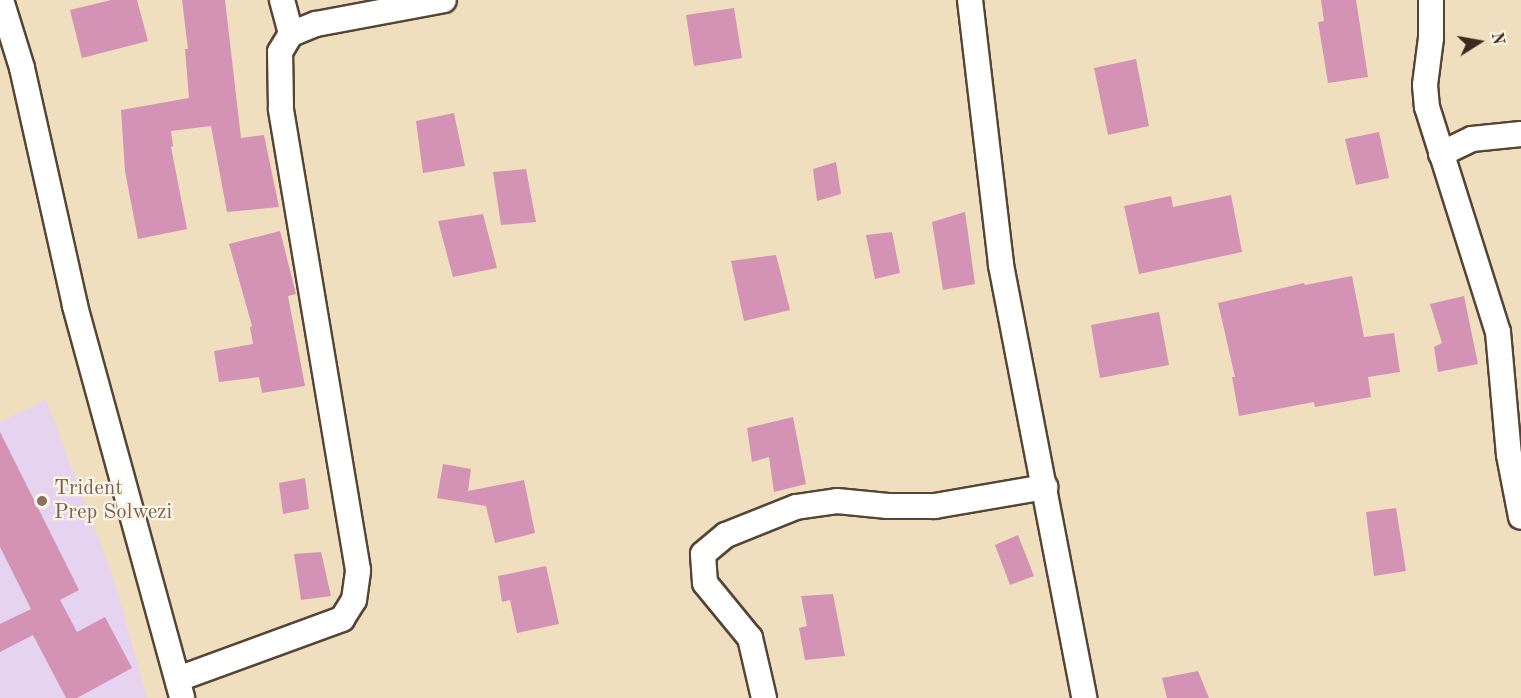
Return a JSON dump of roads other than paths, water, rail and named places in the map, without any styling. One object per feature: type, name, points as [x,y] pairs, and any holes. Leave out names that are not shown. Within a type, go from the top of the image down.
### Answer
[{"type":"street","points":[[1,0],[22,68],[75,306],[180,689],[342,619],[354,600],[358,570],[281,108],[280,52],[291,34],[316,24],[444,0]]},
{"type":"street","points":[[282,0],[291,34]]},
{"type":"street","points":[[970,0],[1001,265],[1084,698]]},
{"type":"street","points":[[1431,0],[1431,38],[1425,85],[1427,107],[1498,332],[1509,455],[1521,517]]},
{"type":"street","points":[[1441,154],[1472,139],[1521,134]]},
{"type":"street","points":[[764,698],[750,638],[705,583],[703,554],[726,535],[796,507],[837,501],[888,506],[935,506],[1045,487]]},
{"type":"place","name":"Trident Prep Solwezi","points":[[42,501]]}]
